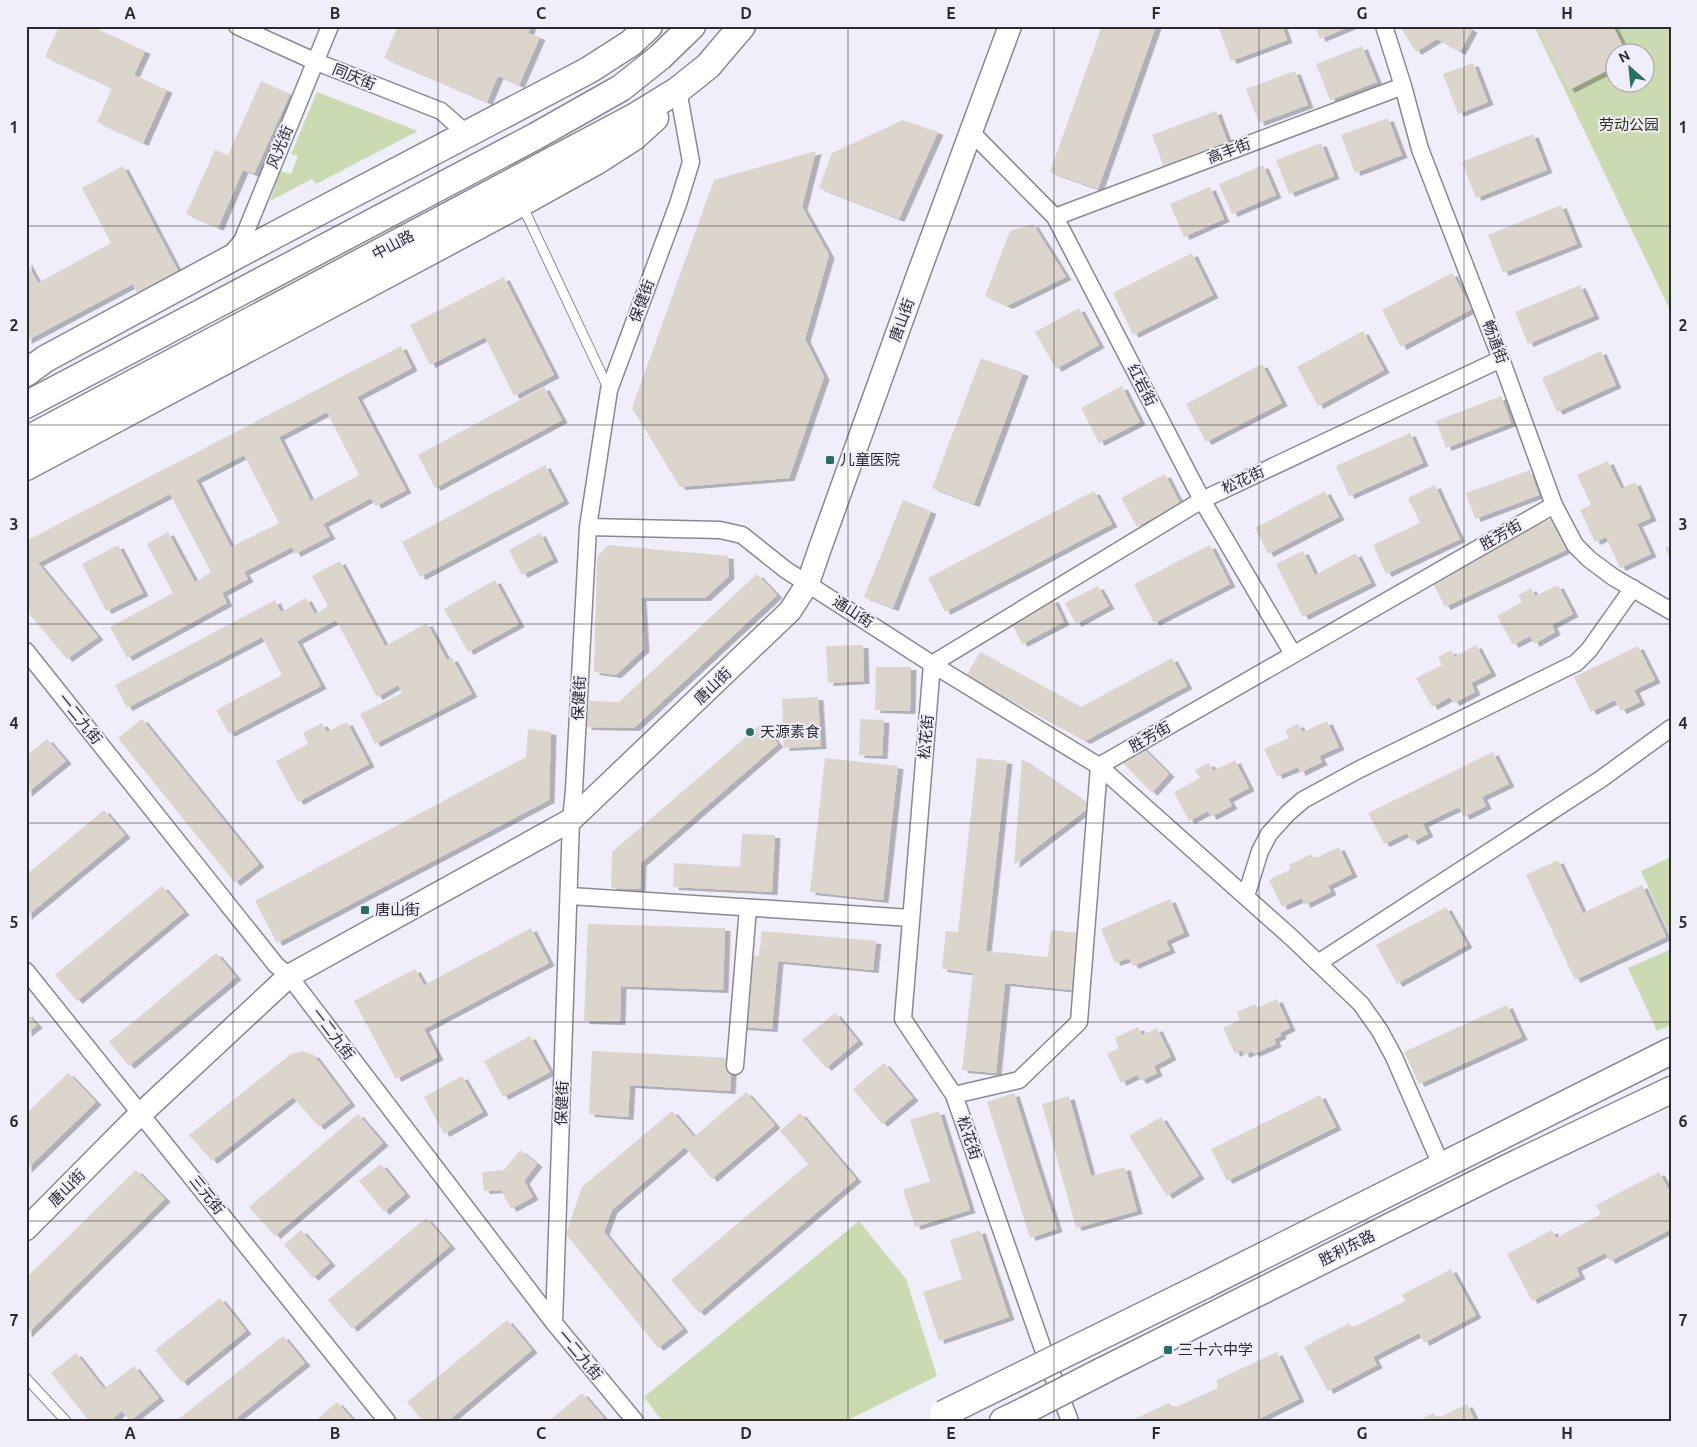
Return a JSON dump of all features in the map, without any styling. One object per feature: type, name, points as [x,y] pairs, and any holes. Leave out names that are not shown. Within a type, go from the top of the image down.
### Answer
[{"type":"main road","points":[[26,373],[45,359],[589,70],[631,43],[649,26]]},
{"type":"main road","name":"中山路","points":[[27,402],[536,136],[621,88],[660,57],[692,26]]},
{"type":"main road","name":"中山路","points":[[26,440],[516,193],[678,90],[708,66],[742,26]]},
{"type":"main road","name":"唐山街","points":[[26,1229],[130,1124],[289,976],[571,820],[790,611],[808,583],[1010,26]]},
{"type":"main road","points":[[26,467],[516,193]]},
{"type":"main road","points":[[936,1417],[1442,1167],[1671,1051]]},
{"type":"main road","name":"胜利东路","points":[[1014,1415],[1504,1169],[1671,1090]]},
{"type":"street","name":"同庆街","points":[[237,26],[314,61],[441,112],[467,134]]},
{"type":"street","name":"风光街","points":[[223,264],[242,241],[314,61],[330,26]]},
{"type":"street","name":"畅通街","points":[[1384,26],[1420,149],[1502,359],[1554,505],[1575,545],[1597,565],[1671,612]]},
{"type":"street","name":"高丰街","points":[[1055,217],[1403,86]]},
{"type":"street","name":"保健街","points":[[554,1323],[570,896],[571,820],[588,527],[609,390],[678,204],[691,162],[678,90]]},
{"type":"street","name":"红岩街","points":[[971,132],[1055,217],[1202,500],[1293,654]]},
{"type":"street","name":"松花街","points":[[1070,1421],[954,1095],[903,1019],[932,664],[1202,500],[1502,359]]},
{"type":"street","name":"胜芳街","points":[[1099,766],[1554,505]]},
{"type":"street","name":"通山街","points":[[588,527],[720,530],[742,535],[786,570],[932,664],[1099,766],[1246,896],[1361,1004],[1380,1032],[1394,1058],[1442,1167]]},
{"type":"street","points":[[1246,896],[1260,851],[1270,834],[1288,813],[1303,800],[1360,769],[1576,663],[1589,650],[1633,588]]},
{"type":"street","name":"一二九街","points":[[29,659],[276,965],[289,976],[554,1323],[635,1421]]},
{"type":"street","points":[[1318,963],[1601,779],[1671,728]]},
{"type":"street","points":[[954,1095],[1019,1080],[1079,1022],[1099,766]]},
{"type":"street","points":[[570,896],[911,918]]},
{"type":"street","points":[[735,1066],[748,908]]},
{"type":"street","name":"三元街","points":[[26,971],[387,1421]]},
{"type":"lane","points":[[516,193],[609,390]]},
{"type":"lane","points":[[26,1378],[66,1421]]},
{"type":"green space","name":"劳动公园","points":[[1534,26],[1671,26],[1671,312]]},
{"type":"green space","points":[[317,92],[418,131],[316,184],[312,179],[270,201],[280,171],[291,174],[298,156],[291,154]]},
{"type":"green space","points":[[1671,857],[1671,937],[1641,871]]},
{"type":"green space","points":[[1671,949],[1671,1025],[1657,1031],[1628,968]]},
{"type":"green space","points":[[859,1221],[906,1279],[937,1376],[846,1421],[662,1421],[644,1397]]},
{"type":"building","points":[[59,26],[91,26],[145,51],[134,75],[167,90],[143,143],[97,122],[112,88],[45,57]]},
{"type":"building","points":[[398,26],[531,26],[528,33],[540,37],[519,85],[498,76],[487,102],[384,58]]},
{"type":"building","points":[[1102,26],[1156,26],[1098,189],[1050,172]]},
{"type":"building","points":[[1218,26],[1282,26],[1287,40],[1231,61]]},
{"type":"building","points":[[1315,26],[1351,26],[1320,39]]},
{"type":"building","points":[[1404,26],[1466,26],[1472,30],[1460,52],[1437,39],[1416,52],[1401,28]]},
{"type":"building","points":[[1543,26],[1613,26],[1621,42],[1604,42],[1604,72],[1569,90],[1538,29]]},
{"type":"building","points":[[1362,46],[1377,82],[1330,100],[1316,64]]},
{"type":"building","points":[[1473,63],[1488,102],[1458,114],[1443,74]]},
{"type":"building","points":[[1295,71],[1308,105],[1259,123],[1246,89]]},
{"type":"building","points":[[261,81],[290,94],[254,174],[243,170],[218,228],[186,214],[215,150],[228,155]]},
{"type":"building","points":[[1216,111],[1229,146],[1165,170],[1152,135]]},
{"type":"building","points":[[1388,118],[1402,155],[1355,173],[1341,135]]},
{"type":"building","points":[[903,120],[938,132],[899,219],[819,188],[832,153]]},
{"type":"building","points":[[1533,134],[1547,170],[1476,198],[1462,162]]},
{"type":"building","points":[[1321,143],[1334,176],[1289,194],[1276,160]]},
{"type":"building","points":[[816,151],[802,207],[829,255],[805,339],[824,377],[789,478],[680,487],[632,408],[714,180]]},
{"type":"building","points":[[1263,165],[1276,195],[1232,214],[1219,184]]},
{"type":"building","points":[[123,166],[178,271],[137,293],[133,284],[26,341],[26,261],[38,283],[111,243],[82,188]]},
{"type":"building","points":[[1210,187],[1224,219],[1184,237],[1170,204]]},
{"type":"building","points":[[1561,205],[1577,244],[1503,273],[1488,235]]},
{"type":"building","points":[[1033,224],[1066,277],[1007,306],[985,296],[1010,231]]},
{"type":"building","points":[[1192,253],[1213,295],[1133,335],[1113,293]]},
{"type":"building","points":[[1452,273],[1472,309],[1401,347],[1382,310]]},
{"type":"building","points":[[504,277],[554,375],[514,396],[485,337],[430,365],[410,325]]},
{"type":"building","points":[[1580,285],[1594,316],[1528,344],[1515,312]]},
{"type":"building","points":[[1079,308],[1099,345],[1056,369],[1035,332]]},
{"type":"building","points":[[1363,331],[1384,370],[1318,406],[1297,367]]},
{"type":"building","points":[[401,346],[412,368],[357,397],[406,490],[376,506],[371,498],[323,524],[330,536],[295,554],[292,547],[244,572],[248,579],[222,593],[227,603],[127,658],[110,627],[173,593],[147,544],[168,532],[195,582],[211,572],[170,494],[38,563],[98,637],[67,659],[26,610],[26,541]],"holes":[[[327,412],[359,475],[311,501],[279,437]],[[244,455],[279,523],[231,547],[196,480]]]},
{"type":"building","points":[[1601,351],[1616,385],[1557,412],[1542,378]]},
{"type":"building","points":[[981,358],[1023,373],[974,504],[932,488]]},
{"type":"building","points":[[1262,364],[1282,403],[1206,442],[1186,404]]},
{"type":"building","points":[[1122,386],[1140,422],[1099,443],[1081,408]]},
{"type":"building","points":[[544,387],[562,420],[435,488],[418,455]]},
{"type":"building","points":[[1501,396],[1511,423],[1446,448],[1436,421]]},
{"type":"building","points":[[1410,433],[1423,463],[1349,496],[1336,466]]},
{"type":"building","points":[[1608,461],[1621,489],[1635,482],[1651,518],[1637,524],[1651,554],[1620,568],[1606,537],[1595,542],[1580,510],[1591,505],[1577,475]]},
{"type":"building","points":[[545,465],[564,501],[420,577],[402,542]]},
{"type":"building","points":[[1530,470],[1539,495],[1475,519],[1466,493]]},
{"type":"building","points":[[1165,474],[1180,503],[1137,527],[1121,498]]},
{"type":"building","points":[[1435,485],[1460,539],[1386,574],[1373,545],[1420,523],[1408,498]]},
{"type":"building","points":[[1094,491],[1112,524],[945,612],[928,578]]},
{"type":"building","points":[[1325,491],[1339,517],[1268,554],[1255,528]]},
{"type":"building","points":[[903,500],[931,511],[893,608],[864,597]]},
{"type":"building","points":[[1553,518],[1568,549],[1445,607],[1430,577]]},
{"type":"building","points":[[540,533],[553,559],[522,575],[509,550]]},
{"type":"building","points":[[118,545],[143,593],[106,611],[82,564]]},
{"type":"building","points":[[608,545],[728,556],[729,576],[705,598],[641,598],[644,649],[616,675],[594,672],[597,557]]},
{"type":"building","points":[[1210,545],[1230,584],[1154,623],[1134,584]]},
{"type":"building","points":[[1671,545],[1671,560],[1665,548]]},
{"type":"building","points":[[1303,551],[1315,575],[1356,553],[1371,583],[1303,617],[1276,564]]},
{"type":"building","points":[[340,561],[385,646],[427,623],[447,660],[452,658],[472,694],[375,744],[360,714],[402,693],[398,685],[377,697],[336,620],[297,641],[321,686],[229,734],[216,710],[282,675],[262,637],[127,708],[115,685],[275,600],[281,612],[306,598],[315,614],[328,606],[312,576]]},
{"type":"building","points":[[757,574],[777,595],[634,728],[586,727],[589,701],[619,702]]},
{"type":"building","points":[[495,580],[519,624],[468,652],[444,609]]},
{"type":"building","points":[[1558,585],[1573,614],[1552,625],[1555,632],[1534,644],[1530,636],[1513,645],[1497,616],[1522,602],[1518,595],[1531,588],[1535,596]]},
{"type":"building","points":[[1098,586],[1109,606],[1076,624],[1065,603]]},
{"type":"building","points":[[1053,599],[1064,622],[1022,644],[1010,620]]},
{"type":"building","points":[[863,645],[864,681],[828,683],[826,646]]},
{"type":"building","points":[[1476,645],[1491,673],[1471,683],[1475,692],[1454,703],[1450,697],[1432,707],[1416,678],[1442,665],[1438,657],[1451,650],[1454,657]]},
{"type":"building","points":[[1638,646],[1655,680],[1634,690],[1640,702],[1621,711],[1615,700],[1591,712],[1574,677]]},
{"type":"building","points":[[980,652],[1081,707],[1172,658],[1187,686],[1085,741],[966,676]]},
{"type":"building","points":[[876,667],[911,667],[910,711],[875,710]]},
{"type":"building","points":[[818,697],[821,746],[784,748],[782,699]]},
{"type":"building","points":[[142,719],[259,864],[235,883],[118,738]]},
{"type":"building","points":[[860,719],[884,720],[882,756],[859,755]]},
{"type":"building","points":[[1327,721],[1339,747],[1319,756],[1322,762],[1300,773],[1298,767],[1277,776],[1264,749],[1289,738],[1285,730],[1298,724],[1303,732]]},
{"type":"building","points":[[347,722],[369,764],[298,802],[276,761],[308,744],[303,733],[322,723],[327,732]]},
{"type":"building","points":[[761,724],[778,744],[641,863],[640,889],[611,888],[612,852]]},
{"type":"building","points":[[528,729],[551,732],[549,800],[277,943],[255,901],[526,757]]},
{"type":"building","points":[[47,739],[66,761],[26,794],[26,756]]},
{"type":"building","points":[[1139,744],[1169,774],[1152,793],[1121,761]]},
{"type":"building","points":[[1493,752],[1509,784],[1482,797],[1486,806],[1464,817],[1459,807],[1423,824],[1428,834],[1412,842],[1407,833],[1384,844],[1368,813]]},
{"type":"building","points":[[825,758],[898,766],[883,900],[810,892]]},
{"type":"building","points":[[977,758],[1007,761],[986,951],[1048,957],[1051,930],[1078,933],[1072,990],[1005,983],[996,1073],[962,1070],[973,973],[942,969],[946,931],[958,932]]},
{"type":"building","points":[[1022,759],[1091,806],[1014,865]]},
{"type":"building","points":[[1235,760],[1249,788],[1228,799],[1232,806],[1211,817],[1208,811],[1189,821],[1174,792],[1200,778],[1195,770],[1209,763],[1213,771]]},
{"type":"building","points":[[104,810],[125,835],[26,917],[26,875]]},
{"type":"building","points":[[742,834],[775,835],[772,892],[673,887],[674,863],[740,867]]},
{"type":"building","points":[[1339,847],[1352,874],[1328,886],[1331,892],[1305,905],[1302,898],[1282,907],[1269,880],[1291,869],[1289,865],[1311,854],[1314,859]]},
{"type":"building","points":[[1558,860],[1583,913],[1642,885],[1666,937],[1575,980],[1526,875]]},
{"type":"building","points":[[162,886],[184,912],[77,1001],[55,975]]},
{"type":"building","points":[[1170,899],[1184,933],[1166,941],[1170,950],[1133,966],[1129,958],[1115,963],[1101,929]]},
{"type":"building","points":[[1446,907],[1467,945],[1397,984],[1376,945]]},
{"type":"building","points":[[588,924],[725,928],[723,990],[621,986],[620,1022],[584,1021]]},
{"type":"building","points":[[531,928],[549,963],[424,1029],[438,1057],[396,1079],[354,1001],[415,969],[424,985]]},
{"type":"building","points":[[762,931],[876,941],[873,970],[778,961],[772,1029],[741,1027],[747,955],[759,956]]},
{"type":"building","points":[[216,953],[236,977],[129,1066],[109,1042]]},
{"type":"building","points":[[1277,999],[1290,1028],[1280,1033],[1281,1036],[1274,1039],[1276,1044],[1254,1054],[1252,1051],[1244,1055],[1242,1050],[1235,1054],[1223,1028],[1240,1020],[1237,1012],[1255,1004],[1257,1008]]},
{"type":"building","points":[[1507,1005],[1522,1037],[1419,1084],[1404,1052]]},
{"type":"building","points":[[26,1013],[37,1025],[26,1034]]},
{"type":"building","points":[[835,1013],[858,1041],[826,1068],[802,1040]]},
{"type":"building","points":[[1138,1027],[1142,1035],[1157,1028],[1171,1057],[1154,1066],[1157,1073],[1141,1081],[1137,1075],[1121,1083],[1107,1054],[1119,1048],[1115,1038]]},
{"type":"building","points":[[530,1036],[550,1072],[503,1097],[484,1061]]},
{"type":"building","points":[[302,1051],[314,1055],[350,1103],[319,1127],[293,1097],[212,1161],[189,1135],[291,1054]]},
{"type":"building","points":[[592,1051],[732,1058],[730,1091],[630,1085],[628,1117],[589,1114]]},
{"type":"building","points":[[884,1063],[913,1098],[882,1124],[853,1089]]},
{"type":"building","points":[[68,1073],[96,1102],[26,1170],[26,1114]]},
{"type":"building","points":[[462,1076],[483,1112],[444,1134],[424,1097]]},
{"type":"building","points":[[746,1092],[775,1125],[712,1179],[685,1147],[612,1210],[604,1232],[683,1329],[658,1348],[566,1234],[582,1187],[672,1111],[694,1137]]},
{"type":"building","points":[[1014,1093],[1057,1229],[1030,1238],[987,1102]]},
{"type":"building","points":[[1320,1095],[1336,1127],[1227,1181],[1211,1149]]},
{"type":"building","points":[[1069,1096],[1091,1176],[1125,1167],[1137,1211],[1076,1228],[1042,1104]]},
{"type":"building","points":[[939,1111],[970,1210],[915,1227],[903,1190],[930,1181],[910,1120]]},
{"type":"building","points":[[800,1113],[856,1179],[699,1313],[671,1280],[808,1164],[780,1131]]},
{"type":"building","points":[[358,1114],[383,1143],[275,1236],[249,1207]]},
{"type":"building","points":[[1161,1117],[1199,1176],[1167,1196],[1129,1136]]},
{"type":"building","points":[[520,1150],[537,1164],[524,1181],[533,1197],[511,1209],[501,1190],[484,1191],[482,1172],[504,1170]]},
{"type":"building","points":[[381,1164],[405,1194],[384,1212],[359,1181]]},
{"type":"building","points":[[136,1170],[165,1199],[26,1335],[26,1278]]},
{"type":"building","points":[[1659,1172],[1671,1194],[1671,1229],[1610,1261],[1605,1253],[1576,1268],[1580,1276],[1532,1301],[1507,1254],[1552,1230],[1556,1238],[1601,1214],[1596,1205]]},
{"type":"building","points":[[426,1218],[450,1246],[352,1329],[328,1300]]},
{"type":"building","points":[[301,1230],[330,1263],[313,1278],[284,1245]]},
{"type":"building","points":[[980,1230],[1009,1317],[939,1341],[923,1292],[962,1279],[950,1240]]},
{"type":"building","points":[[1451,1269],[1476,1315],[1424,1343],[1419,1333],[1373,1357],[1377,1365],[1328,1391],[1304,1347],[1349,1323],[1352,1328],[1405,1301],[1402,1295]]},
{"type":"building","points":[[220,1298],[246,1331],[182,1383],[155,1350]]},
{"type":"building","points":[[507,1320],[532,1350],[448,1421],[423,1421],[407,1402]]},
{"type":"building","points":[[283,1336],[305,1363],[233,1421],[176,1421]]},
{"type":"building","points":[[1277,1352],[1299,1399],[1255,1421],[1130,1421],[1169,1403],[1174,1408],[1218,1388],[1217,1380]]},
{"type":"building","points":[[76,1353],[104,1389],[134,1366],[159,1398],[130,1421],[122,1411],[110,1421],[89,1421],[51,1373]]},
{"type":"building","points":[[582,1393],[604,1418],[601,1421],[549,1421]]},
{"type":"building","points":[[337,1402],[354,1421],[315,1421]]},
{"type":"building","points":[[1467,1404],[1475,1421],[1418,1421],[1433,1413],[1438,1418]]},
{"type":"place","name":"儿童医院","points":[[830,460]]},
{"type":"place","name":"天源素食","points":[[750,732]]},
{"type":"place","name":"唐山街","points":[[365,910]]},
{"type":"place","name":"三十六中学","points":[[1168,1350]]}]
